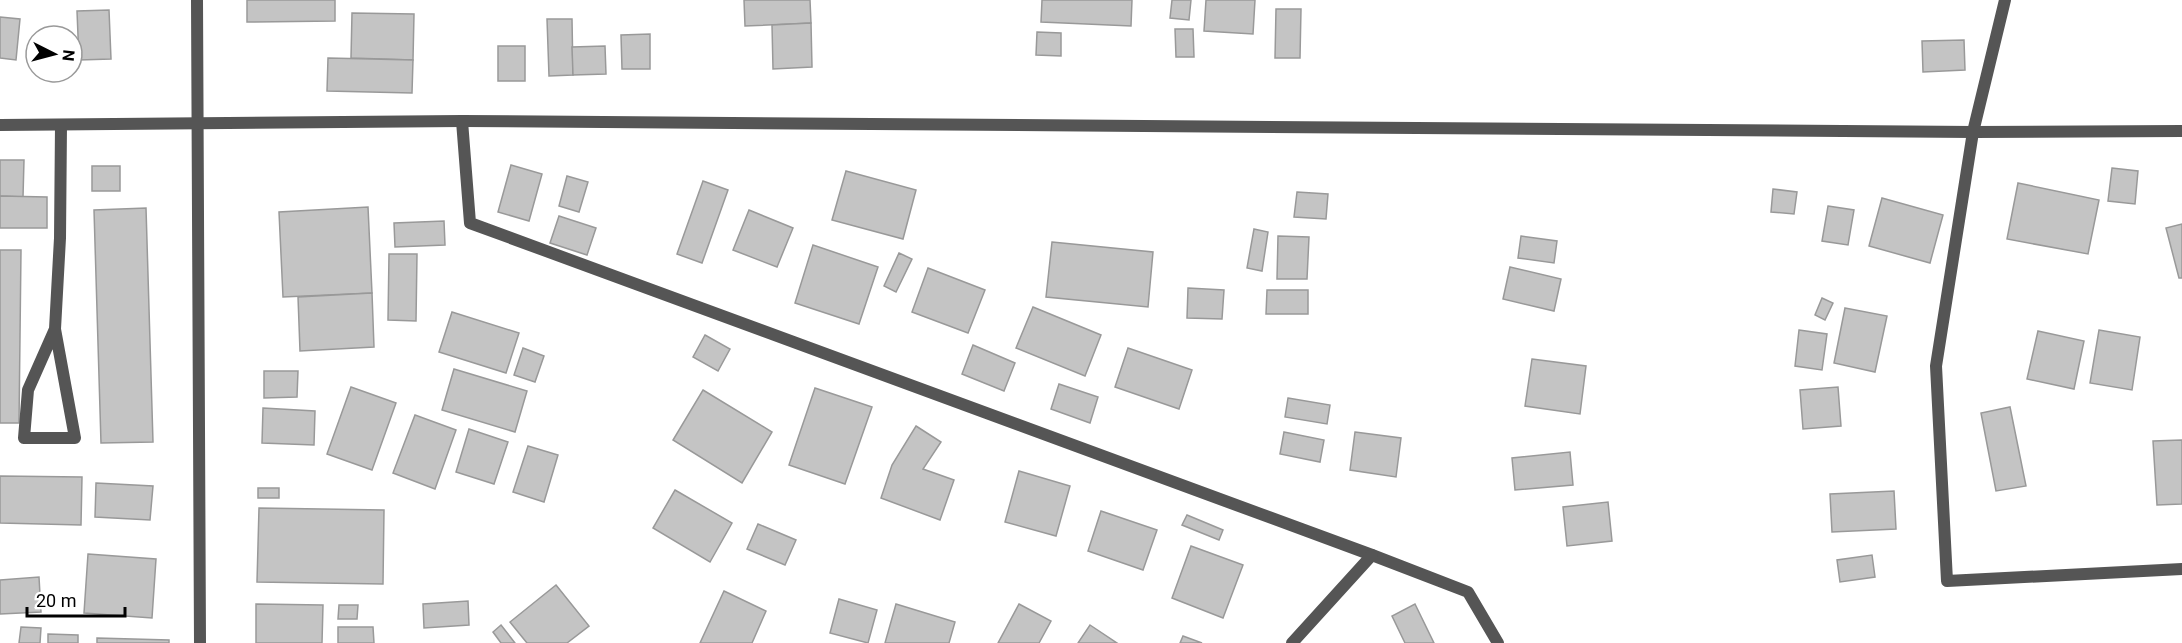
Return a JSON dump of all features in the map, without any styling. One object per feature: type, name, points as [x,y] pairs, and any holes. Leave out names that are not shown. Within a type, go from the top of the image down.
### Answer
[{"type":"street","points":[[197,0],[200,643]]},
{"type":"street","points":[[2004,0],[1973,132],[1936,366],[1947,581],[2182,569]]},
{"type":"street","points":[[462,122],[470,223],[1468,592],[1497,643]]},
{"type":"street","points":[[0,125],[462,122],[1973,132],[2182,130]]},
{"type":"street","points":[[55,329],[28,390],[24,438],[75,438],[55,329],[60,238],[61,125]]},
{"type":"street","points":[[1292,643],[1372,555]]},
{"type":"building","points":[[247,0],[335,0],[335,21],[247,22]]},
{"type":"building","points":[[744,0],[810,0],[811,23],[745,26]]},
{"type":"building","points":[[1042,0],[1132,0],[1131,26],[1041,22]]},
{"type":"building","points":[[1172,0],[1191,0],[1189,20],[1170,18]]},
{"type":"building","points":[[1206,0],[1255,0],[1253,34],[1204,31]]},
{"type":"building","points":[[1276,9],[1301,9],[1300,58],[1275,58]]},
{"type":"building","points":[[109,10],[111,59],[84,60],[84,24],[78,24],[77,11]]},
{"type":"building","points":[[352,13],[414,14],[413,60],[351,58]]},
{"type":"building","points":[[0,17],[20,19],[16,60],[0,58]]},
{"type":"building","points":[[547,19],[572,19],[573,75],[549,76]]},
{"type":"building","points":[[811,23],[812,67],[773,69],[772,25]]},
{"type":"building","points":[[1175,29],[1193,29],[1194,57],[1176,57]]},
{"type":"building","points":[[1037,32],[1061,33],[1061,56],[1036,55]]},
{"type":"building","points":[[650,34],[650,69],[622,69],[621,35]]},
{"type":"building","points":[[1964,40],[1965,70],[1923,72],[1922,41]]},
{"type":"building","points":[[498,46],[525,46],[525,81],[498,81]]},
{"type":"building","points":[[605,46],[606,74],[573,75],[572,47]]},
{"type":"building","points":[[328,58],[413,60],[412,93],[327,91]]},
{"type":"building","points":[[0,160],[24,160],[23,197],[0,196]]},
{"type":"building","points":[[511,165],[542,174],[529,221],[498,212]]},
{"type":"building","points":[[92,166],[120,166],[120,191],[92,191]]},
{"type":"building","points":[[2112,168],[2138,171],[2135,204],[2108,201]]},
{"type":"building","points":[[846,171],[916,190],[903,239],[832,220]]},
{"type":"building","points":[[567,176],[588,182],[579,212],[559,206]]},
{"type":"building","points":[[703,181],[728,190],[702,263],[677,254]]},
{"type":"building","points":[[2018,183],[2099,200],[2088,254],[2007,239]]},
{"type":"building","points":[[1773,189],[1797,192],[1794,214],[1771,212]]},
{"type":"building","points":[[1297,192],[1328,194],[1326,219],[1294,217]]},
{"type":"building","points":[[0,196],[47,197],[47,228],[0,228]]},
{"type":"building","points":[[1882,198],[1943,215],[1930,263],[1869,246]]},
{"type":"building","points":[[1828,206],[1854,210],[1848,245],[1822,241]]},
{"type":"building","points":[[368,207],[372,293],[283,297],[279,212]]},
{"type":"building","points":[[146,208],[153,442],[101,443],[94,210]]},
{"type":"building","points":[[749,210],[793,228],[777,267],[733,250]]},
{"type":"building","points":[[559,216],[596,228],[587,255],[550,243]]},
{"type":"building","points":[[444,221],[445,245],[395,247],[394,223]]},
{"type":"building","points":[[2182,224],[2182,278],[2179,278],[2166,228]]},
{"type":"building","points":[[1254,229],[1268,232],[1262,271],[1247,268]]},
{"type":"building","points":[[1278,236],[1309,237],[1307,279],[1277,279]]},
{"type":"building","points":[[1521,236],[1557,241],[1554,263],[1518,258]]},
{"type":"building","points":[[1052,242],[1153,252],[1148,307],[1046,297]]},
{"type":"building","points":[[813,245],[878,267],[859,324],[795,303]]},
{"type":"building","points":[[0,250],[21,250],[19,423],[0,423]]},
{"type":"building","points":[[899,253],[912,259],[896,292],[884,286]]},
{"type":"building","points":[[389,254],[417,254],[416,321],[388,320]]},
{"type":"building","points":[[1510,267],[1561,279],[1554,311],[1503,299]]},
{"type":"building","points":[[928,268],[985,290],[968,333],[912,312]]},
{"type":"building","points":[[1188,288],[1224,290],[1222,319],[1187,318]]},
{"type":"building","points":[[1267,290],[1308,290],[1308,314],[1266,314]]},
{"type":"building","points":[[372,293],[374,347],[300,351],[298,297]]},
{"type":"building","points":[[1822,298],[1833,303],[1825,320],[1815,315]]},
{"type":"building","points":[[1033,307],[1101,335],[1085,376],[1016,348]]},
{"type":"building","points":[[1845,308],[1887,316],[1875,372],[1834,363]]},
{"type":"building","points":[[452,312],[519,333],[506,373],[439,352]]},
{"type":"building","points":[[1799,330],[1827,334],[1822,370],[1795,366]]},
{"type":"building","points":[[2099,330],[2140,337],[2132,390],[2090,383]]},
{"type":"building","points":[[2038,331],[2084,341],[2074,389],[2027,379]]},
{"type":"building","points":[[705,335],[730,349],[718,371],[693,357]]},
{"type":"building","points":[[973,345],[1015,363],[1004,391],[962,374]]},
{"type":"building","points":[[523,348],[544,356],[535,382],[514,375]]},
{"type":"building","points":[[1128,348],[1192,370],[1179,409],[1115,387]]},
{"type":"building","points":[[1532,359],[1586,366],[1580,414],[1525,406]]},
{"type":"building","points":[[454,369],[527,391],[515,432],[442,410]]},
{"type":"building","points":[[264,371],[298,371],[297,397],[264,398]]},
{"type":"building","points":[[1059,384],[1098,397],[1090,423],[1051,409]]},
{"type":"building","points":[[351,387],[396,403],[372,470],[327,454]]},
{"type":"building","points":[[1838,387],[1841,426],[1803,429],[1800,390]]},
{"type":"building","points":[[815,388],[872,407],[845,484],[789,465]]},
{"type":"building","points":[[703,390],[772,432],[742,483],[673,440]]},
{"type":"building","points":[[1288,398],[1330,405],[1327,424],[1285,417]]},
{"type":"building","points":[[2010,407],[2026,486],[1996,491],[1981,413]]},
{"type":"building","points":[[263,408],[315,411],[314,445],[262,443]]},
{"type":"building","points":[[415,415],[456,430],[435,489],[393,473]]},
{"type":"building","points":[[916,426],[941,442],[923,469],[954,480],[940,520],[881,498],[892,465]]},
{"type":"building","points":[[469,429],[508,442],[494,484],[456,472]]},
{"type":"building","points":[[1284,432],[1324,440],[1320,462],[1280,454]]},
{"type":"building","points":[[1355,432],[1401,438],[1396,477],[1350,470]]},
{"type":"building","points":[[2182,440],[2182,504],[2157,505],[2153,441]]},
{"type":"building","points":[[528,446],[558,455],[544,502],[513,492]]},
{"type":"building","points":[[1570,452],[1573,485],[1515,490],[1512,458]]},
{"type":"building","points":[[1019,471],[1070,486],[1056,536],[1005,522]]},
{"type":"building","points":[[0,476],[82,477],[81,525],[0,523]]},
{"type":"building","points":[[96,483],[153,486],[150,520],[95,517]]},
{"type":"building","points":[[258,488],[279,488],[279,498],[258,498]]},
{"type":"building","points":[[675,490],[732,523],[710,562],[653,528]]},
{"type":"building","points":[[1894,491],[1896,529],[1832,532],[1830,494]]},
{"type":"building","points":[[1608,502],[1612,541],[1567,546],[1563,507]]},
{"type":"building","points":[[259,508],[384,510],[383,584],[257,582]]},
{"type":"building","points":[[1101,511],[1157,530],[1143,570],[1088,551]]},
{"type":"building","points":[[1187,515],[1223,530],[1219,540],[1182,525]]},
{"type":"building","points":[[758,524],[796,540],[785,565],[747,549]]},
{"type":"building","points":[[1191,546],[1243,565],[1223,618],[1172,598]]},
{"type":"building","points":[[88,554],[156,559],[152,618],[84,613]]},
{"type":"building","points":[[1872,555],[1875,577],[1840,582],[1837,560]]},
{"type":"building","points":[[39,577],[41,612],[0,614],[0,580]]},
{"type":"building","points":[[556,585],[589,626],[567,643],[527,643],[510,622]]},
{"type":"building","points":[[724,591],[766,611],[752,643],[700,643]]},
{"type":"building","points":[[839,599],[877,610],[868,643],[830,633]]},
{"type":"building","points":[[468,601],[469,625],[424,628],[423,604]]},
{"type":"building","points":[[256,604],[323,605],[322,643],[256,643]]},
{"type":"building","points":[[896,604],[955,622],[949,643],[885,643]]},
{"type":"building","points":[[1019,604],[1051,621],[1039,643],[998,643]]},
{"type":"building","points":[[1415,604],[1434,643],[1405,643],[1392,616]]},
{"type":"building","points":[[339,605],[358,605],[357,619],[338,619]]},
{"type":"building","points":[[501,625],[515,643],[501,643],[493,632]]},
{"type":"building","points":[[1090,625],[1117,643],[1078,643]]},
{"type":"building","points":[[21,627],[41,628],[40,643],[19,643]]},
{"type":"building","points":[[338,627],[373,627],[374,643],[338,643]]},
{"type":"building","points":[[48,634],[78,635],[78,643],[48,643]]},
{"type":"building","points":[[1183,636],[1202,643],[1180,643]]},
{"type":"building","points":[[97,638],[169,640],[169,643],[97,643]]}]
